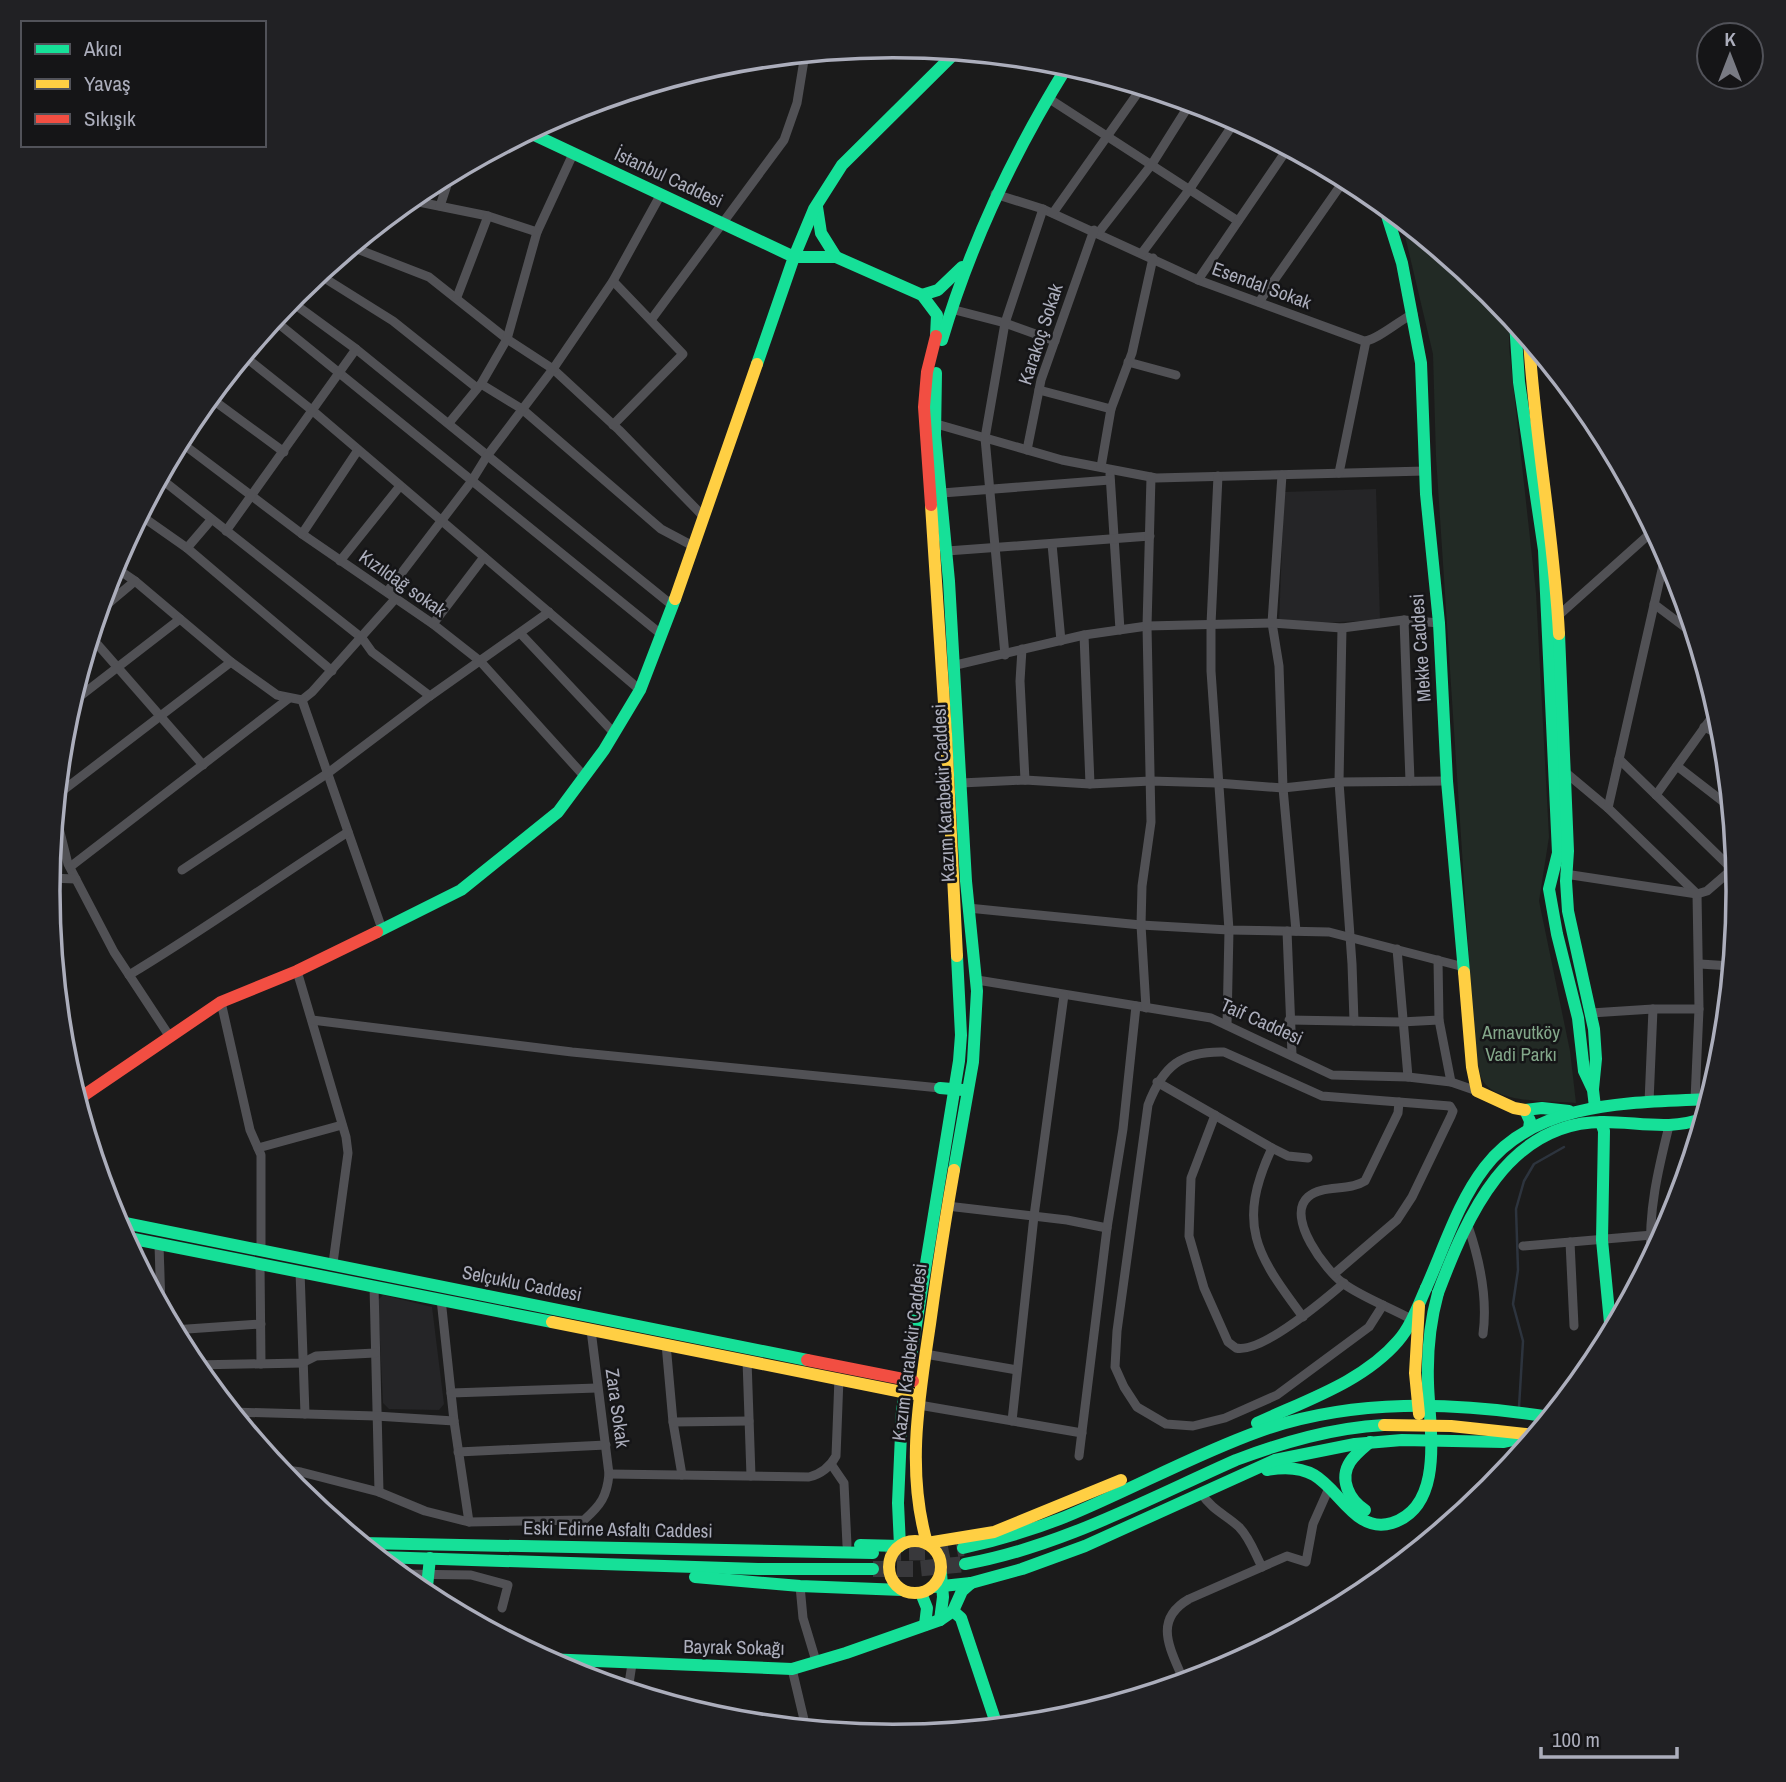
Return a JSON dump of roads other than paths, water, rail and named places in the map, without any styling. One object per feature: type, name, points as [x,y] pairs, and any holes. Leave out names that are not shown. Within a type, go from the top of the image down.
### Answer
[{"type":"main road","points":[[85,1094],[221,1002],[298,971],[461,890],[558,812],[614,733],[640,690],[673,606],[799,240],[816,206],[842,165],[948,60]]},
{"type":"main road","name":"Kazım Karabekir Caddesi","points":[[900,1546],[900,1427],[906,1385],[958,1094],[976,1028],[977,980],[968,908],[956,665],[942,493],[933,423],[935,376],[940,346],[967,260],[995,194],[1061,75]]},
{"type":"main road","name":"İstanbul Caddesi","points":[[540,137],[794,257]]},
{"type":"main road","points":[[816,206],[821,233],[836,257]]},
{"type":"main road","name":"Mekke Caddesi","points":[[1389,222],[1402,263],[1421,363],[1425,471],[1438,623],[1447,781],[1472,1067],[1478,1091]]},
{"type":"main road","points":[[794,257],[836,257],[922,295],[938,290],[957,274],[967,260]]},
{"type":"main road","name":"Kazım Karabekir Caddesi","points":[[922,295],[937,315],[937,333],[927,372],[924,407],[961,1011],[958,1094],[947,1206],[920,1394],[915,1486],[919,1520],[927,1543]]},
{"type":"main road","points":[[1516,339],[1519,382],[1554,615],[1565,772],[1568,851],[1549,889],[1578,1018],[1584,1070],[1593,1090]]},
{"type":"main road","points":[[1530,355],[1531,389],[1553,548],[1558,873],[1564,887],[1591,1013],[1597,1069],[1593,1090],[1595,1107],[1604,1131],[1602,1240],[1609,1317]]},
{"type":"main road","points":[[940,1088],[958,1094]]},
{"type":"main road","name":"Taif Caddesi","points":[[1478,1091],[1514,1108],[1525,1110]]},
{"type":"main road","points":[[1695,1100],[1699,1104]]},
{"type":"main road","points":[[1247,1473],[1288,1468],[1316,1475],[1349,1511],[1368,1523],[1394,1523],[1408,1514],[1422,1497],[1429,1479],[1432,1448],[1428,1382],[1434,1306],[1432,1291],[1464,1203],[1486,1165],[1529,1129],[1574,1112],[1595,1107],[1700,1100]]},
{"type":"main road","points":[[1643,1126],[1637,1118],[1637,1111],[1640,1106],[1649,1102]]},
{"type":"main road","points":[[1529,1129],[1530,1121],[1525,1110],[1542,1108],[1574,1112]]},
{"type":"main road","points":[[1226,1444],[1254,1424],[1342,1382],[1381,1359],[1398,1340],[1419,1306],[1432,1291],[1495,1175],[1510,1158],[1535,1139],[1561,1129],[1601,1122],[1643,1126],[1693,1123]]},
{"type":"main road","name":"Selçuklu Caddesi","points":[[129,1224],[333,1264],[591,1330],[644,1333],[666,1344],[839,1378],[906,1385]]},
{"type":"main road","name":"Selçuklu Caddesi","points":[[137,1240],[374,1286],[441,1293],[906,1385],[920,1394]]},
{"type":"main road","points":[[1370,1443],[1360,1450],[1348,1465],[1347,1485],[1357,1506],[1372,1514],[1386,1514],[1408,1502],[1418,1480],[1421,1465],[1415,1373],[1419,1306]]},
{"type":"main road","points":[[963,1548],[1029,1532],[1226,1444],[1306,1417],[1404,1404],[1540,1415]]},
{"type":"main road","points":[[965,1564],[1004,1557],[1050,1542],[1236,1460],[1324,1433],[1367,1426],[1403,1425],[1478,1428],[1524,1434]]},
{"type":"main road","points":[[603,1564],[649,1573],[800,1586],[932,1589],[971,1583],[1012,1572],[1085,1546],[1275,1460],[1306,1452],[1402,1440],[1504,1442],[1520,1438]]},
{"type":"main road","points":[[627,1548],[673,1540],[900,1546],[913,1541],[927,1543],[994,1532],[1133,1475],[1187,1461]]},
{"type":"main road","name":"Eski Edirne Asfaltı Caddesi","points":[[376,1543],[873,1553]]},
{"type":"main road","points":[[925,1625],[928,1609],[926,1600],[941,1573],[939,1555],[927,1543]]},
{"type":"main road","points":[[900,1546],[891,1558],[890,1572],[892,1579],[902,1590]]},
{"type":"main road","name":"Eski Edirne Asfaltı Caddesi","points":[[394,1558],[758,1569],[873,1569]]},
{"type":"main road","points":[[427,1582],[430,1558]]},
{"type":"main road","points":[[971,1583],[962,1591],[953,1611],[961,1618],[994,1718]]},
{"type":"main road","points":[[932,1589],[940,1620]]},
{"type":"main road","name":"Bayrak Sokağı","points":[[573,1661],[792,1669],[940,1620],[953,1611]]},
{"type":"street","points":[[651,320],[784,140],[797,103],[803,63]]},
{"type":"street","points":[[1053,213],[1137,94]]},
{"type":"street","points":[[1048,98],[1108,134],[1238,221]]},
{"type":"street","name":"Karakoç Sokak","points":[[1027,450],[1039,390],[1096,231],[1152,164],[1185,111]]},
{"type":"street","points":[[1142,253],[1230,129]]},
{"type":"street","points":[[449,423],[479,386],[507,339],[537,232],[573,154]]},
{"type":"street","points":[[1198,280],[1283,155]]},
{"type":"street","points":[[440,206],[447,187]]},
{"type":"street","points":[[1259,302],[1339,187]]},
{"type":"street","points":[[387,592],[553,369],[613,281],[661,194]]},
{"type":"street","name":"Esendal Sokak","points":[[995,194],[1043,209],[1096,231],[1198,280],[1366,341]]},
{"type":"street","points":[[423,203],[488,216],[537,232]]},
{"type":"street","points":[[1005,655],[985,438],[1005,323],[1043,209]]},
{"type":"street","points":[[457,297],[488,216]]},
{"type":"street","points":[[361,251],[429,277],[507,339],[553,369],[703,516]]},
{"type":"street","points":[[1119,630],[1110,480],[1105,468],[1111,409],[1128,362],[1153,258]]},
{"type":"street","points":[[328,280],[393,321],[479,386],[522,409],[661,530],[694,546]]},
{"type":"street","points":[[613,281],[683,354],[613,425]]},
{"type":"street","points":[[299,307],[449,423],[673,606]]},
{"type":"street","points":[[951,309],[1005,323],[1055,341]]},
{"type":"street","points":[[1339,473],[1366,341],[1371,341],[1398,321],[1413,314]]},
{"type":"street","points":[[282,326],[662,635]]},
{"type":"street","points":[[226,531],[356,349]]},
{"type":"street","points":[[251,361],[313,411],[640,690]]},
{"type":"street","points":[[1128,362],[1175,375]]},
{"type":"street","points":[[1039,390],[1111,409]]},
{"type":"street","points":[[218,403],[284,452]]},
{"type":"street","points":[[933,423],[1027,450],[1151,477],[1425,471]]},
{"type":"street","name":"Kızıldağ sokak","points":[[188,448],[302,534],[433,624],[480,661],[584,776]]},
{"type":"street","points":[[302,534],[358,450]]},
{"type":"street","points":[[1282,475],[1272,623],[1279,666],[1291,931],[1289,1020],[1292,1055]]},
{"type":"street","points":[[1218,476],[1211,624],[1217,783],[1228,930],[1227,1025]]},
{"type":"street","points":[[1079,1456],[1107,1228],[1141,1007],[1142,886],[1151,822],[1147,626],[1151,477]]},
{"type":"street","points":[[942,493],[1110,480]]},
{"type":"street","points":[[166,483],[362,638],[372,652],[430,696]]},
{"type":"street","points":[[340,561],[400,486]]},
{"type":"street","points":[[147,520],[187,548],[332,671]]},
{"type":"street","points":[[187,548],[211,520]]},
{"type":"street","points":[[947,551],[1150,536]]},
{"type":"street","points":[[1554,615],[1647,536]]},
{"type":"street","points":[[1052,544],[1061,641]]},
{"type":"street","points":[[433,624],[484,558]]},
{"type":"street","points":[[1608,807],[1662,570]]},
{"type":"street","points":[[123,573],[231,662],[277,695],[288,699],[302,700],[332,671],[396,598]]},
{"type":"street","points":[[112,600],[135,581]]},
{"type":"street","points":[[1654,604],[1683,626]]},
{"type":"street","points":[[182,870],[328,773],[548,612]]},
{"type":"street","points":[[84,694],[180,619]]},
{"type":"street","points":[[1405,620],[1410,781]]},
{"type":"street","points":[[956,665],[1084,635],[1147,626],[1272,623],[1342,628],[1405,620],[1438,623]]},
{"type":"street","points":[[1342,628],[1339,782],[1354,1021]]},
{"type":"street","points":[[520,633],[614,733]]},
{"type":"street","points":[[1084,635],[1090,783]]},
{"type":"street","points":[[97,644],[203,765]]},
{"type":"street","points":[[1022,649],[1020,681],[1025,780]]},
{"type":"street","points":[[66,789],[231,662]]},
{"type":"street","points":[[70,867],[288,699]]},
{"type":"street","points":[[302,700],[382,929]]},
{"type":"street","points":[[1656,795],[1708,721]]},
{"type":"street","points":[[1704,727],[1710,730]]},
{"type":"street","points":[[1619,759],[1725,859]]},
{"type":"street","points":[[1677,766],[1721,800]]},
{"type":"street","points":[[1565,772],[1608,807],[1697,894],[1700,964],[1695,1100]]},
{"type":"street","points":[[961,783],[1025,780],[1090,783],[1151,781],[1283,788],[1339,782],[1447,781]]},
{"type":"street","points":[[129,975],[188,939],[244,899],[348,832]]},
{"type":"street","points":[[62,838],[70,867],[114,952],[170,1037]]},
{"type":"street","points":[[1558,873],[1697,894],[1707,891],[1725,875]]},
{"type":"street","points":[[60,878],[76,879]]},
{"type":"street","points":[[968,908],[1141,925],[1329,932],[1464,967]]},
{"type":"street","points":[[1397,949],[1401,1022],[1408,1077]]},
{"type":"street","points":[[1438,960],[1439,1020],[1451,1082]]},
{"type":"street","points":[[1700,964],[1722,966]]},
{"type":"street","points":[[298,971],[348,1153],[333,1264]]},
{"type":"street","name":"Taif Caddesi","points":[[977,980],[1211,1018],[1332,1074],[1408,1077],[1451,1082],[1478,1091]]},
{"type":"street","points":[[1012,1421],[1034,1216],[1064,995]]},
{"type":"street","points":[[221,1002],[250,1130],[261,1155],[261,1249]]},
{"type":"street","points":[[1649,1102],[1653,1009]]},
{"type":"street","points":[[1591,1013],[1699,1009]]},
{"type":"street","points":[[312,1020],[572,1052],[940,1088]]},
{"type":"street","points":[[1289,1020],[1439,1020]]},
{"type":"street","points":[[1334,1274],[1397,1220],[1412,1197],[1452,1109],[1448,1105],[1322,1096],[1224,1052],[1190,1056],[1173,1065],[1157,1082],[1148,1105],[1117,1331],[1115,1367],[1124,1387],[1138,1407],[1166,1424],[1193,1426],[1225,1418],[1277,1395],[1318,1366],[1369,1327],[1383,1305]]},
{"type":"street","points":[[1157,1082],[1272,1148],[1289,1156],[1308,1158]]},
{"type":"street","points":[[1399,1102],[1398,1113],[1365,1181],[1316,1192],[1305,1199],[1301,1218],[1307,1236],[1325,1265],[1343,1283],[1411,1319]]},
{"type":"street","points":[[1215,1115],[1191,1178],[1189,1236],[1203,1288],[1228,1342],[1236,1348],[1251,1347],[1303,1317],[1343,1283]]},
{"type":"street","points":[[258,1148],[342,1125]]},
{"type":"street","points":[[1523,1246],[1650,1236],[1654,1184],[1669,1126]]},
{"type":"street","points":[[1272,1148],[1259,1177],[1255,1198],[1256,1240],[1275,1279],[1303,1317]]},
{"type":"street","points":[[947,1206],[1068,1220],[1107,1228]]},
{"type":"street","points":[[1468,1224],[1480,1272],[1486,1312],[1483,1334]]},
{"type":"street","points":[[1570,1242],[1574,1326]]},
{"type":"street","points":[[159,1245],[160,1288]]},
{"type":"street","points":[[261,1264],[261,1364]]},
{"type":"street","points":[[300,1271],[305,1414]]},
{"type":"street","points":[[374,1286],[379,1492]]},
{"type":"street","points":[[296,1471],[379,1492],[425,1511],[469,1522],[454,1421],[441,1293]]},
{"type":"street","points":[[184,1329],[261,1324]]},
{"type":"street","name":"Zara Sokak","points":[[469,1522],[584,1520],[597,1508],[607,1491],[610,1474],[591,1330]]},
{"type":"street","points":[[666,1344],[673,1422],[682,1475]]},
{"type":"street","points":[[208,1366],[302,1363],[316,1356],[374,1353]]},
{"type":"street","points":[[926,1354],[1017,1370]]},
{"type":"street","points":[[747,1360],[751,1476]]},
{"type":"street","points":[[610,1474],[810,1477],[831,1464],[836,1457],[839,1378]]},
{"type":"street","points":[[451,1393],[597,1388]]},
{"type":"street","points":[[920,1394],[1012,1421],[1082,1433]]},
{"type":"street","points":[[244,1412],[454,1421]]},
{"type":"street","points":[[673,1422],[749,1421]]},
{"type":"street","points":[[458,1452],[606,1446]]},
{"type":"street","points":[[831,1464],[844,1483],[847,1545]]},
{"type":"street","points":[[1180,1673],[1168,1643],[1166,1629],[1171,1614],[1189,1599],[1287,1556],[1306,1562],[1313,1524],[1329,1488]]},
{"type":"street","points":[[1201,1493],[1216,1512],[1240,1527],[1262,1567]]},
{"type":"street","points":[[417,1575],[471,1575],[508,1586],[502,1608]]},
{"type":"street","points":[[800,1586],[803,1618],[816,1661]]},
{"type":"street","points":[[629,1681],[632,1664]]},
{"type":"street","points":[[792,1669],[804,1719]]},
{"type":"waterway","points":[[1519,1407],[1523,1341],[1513,1304],[1518,1270],[1516,1209],[1524,1181],[1534,1164],[1564,1147]]},
{"type":"tunnel","points":[[885,1553],[943,1552],[963,1548]]},
{"type":"tunnel","points":[[873,1569],[915,1569],[965,1564]]},
{"type":"park label","name":"Arnavutköy Vadi Parkı","points":[[1521,1043]]}]
